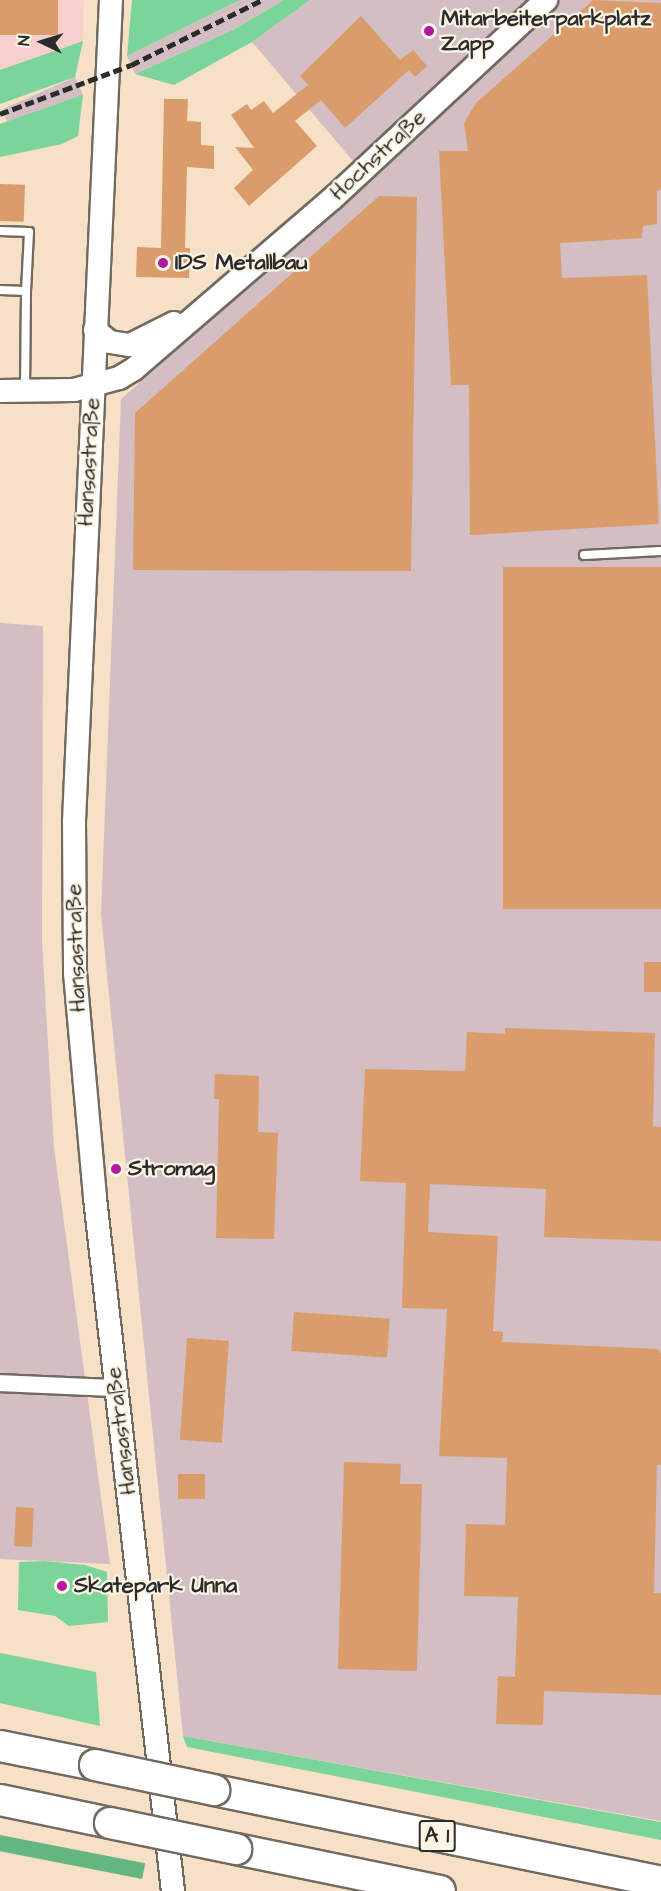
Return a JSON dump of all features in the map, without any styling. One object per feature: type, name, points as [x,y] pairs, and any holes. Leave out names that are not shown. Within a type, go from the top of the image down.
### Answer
[{"type":"highway","name":"A 1","points":[[0,1746],[661,1882]]},
{"type":"highway","name":"A 1","points":[[0,1800],[440,1891]]},
{"type":"main road","name":"Hansastraße","points":[[111,0],[74,822],[75,973],[116,1388],[173,1891]]},
{"type":"main road","name":"Hochstraße","points":[[0,391],[25,392],[93,387],[134,369],[333,198],[546,0]]},
{"type":"main road","name":"Hochstraße","points":[[95,330],[110,342],[130,345],[207,307]]},
{"type":"street","points":[[0,1383],[116,1388]]},
{"type":"lane","points":[[0,231],[29,232],[25,392]]},
{"type":"lane","points":[[0,290],[26,291]]},
{"type":"lane","points":[[585,555],[661,551]]},
{"type":"shaded area","points":[[0,0],[84,0],[83,41],[0,70]]},
{"type":"shaded area","points":[[240,0],[284,0],[233,30],[135,74],[127,56]]},
{"type":"shaded area","points":[[310,0],[661,0],[661,1821],[183,1736],[101,914],[121,399],[370,181],[252,42]]},
{"type":"shaded area","points":[[75,77],[83,95],[10,128],[2,110]]},
{"type":"shaded area","points":[[0,623],[43,626],[42,940],[54,1148],[110,1564],[0,1559]]},
{"type":"green space","points":[[132,0],[240,0],[127,56]]},
{"type":"green space","points":[[284,0],[310,0],[252,42],[174,85],[135,74],[233,30]]},
{"type":"green space","points":[[83,41],[75,77],[0,104],[0,70]]},
{"type":"green space","points":[[83,95],[78,136],[62,144],[0,157],[0,124]]},
{"type":"green space","name":"Skatepark Unna","points":[[45,1561],[85,1565],[107,1572],[108,1622],[69,1626],[55,1616],[18,1610],[19,1562]]},
{"type":"green space","points":[[0,1653],[96,1672],[100,1726],[0,1703]]},
{"type":"green space","points":[[183,1736],[661,1822],[661,1840],[187,1747]]},
{"type":"green space","points":[[0,1835],[145,1863],[142,1879],[0,1851]]},
{"type":"building","points":[[0,0],[58,0],[58,35],[0,35]]},
{"type":"building","points":[[593,0],[661,3],[661,190],[657,191],[657,224],[643,226],[642,238],[560,243],[562,278],[647,275],[659,524],[470,535],[469,385],[451,385],[439,151],[468,151],[464,123],[476,103]]},
{"type":"building","points":[[361,16],[400,60],[413,50],[427,66],[415,77],[409,70],[345,128],[321,100],[295,121],[317,146],[249,206],[234,188],[253,170],[235,147],[254,148],[231,115],[247,104],[251,110],[264,101],[273,113],[308,85],[300,76]]},
{"type":"building","points":[[164,99],[188,99],[187,121],[201,122],[201,145],[214,146],[214,169],[187,167],[185,248],[190,248],[189,278],[136,277],[137,247],[161,248]]},
{"type":"building","points":[[0,184],[25,185],[24,222],[0,221]]},
{"type":"building","points":[[379,196],[417,197],[411,571],[133,570],[135,413]]},
{"type":"building","points":[[503,567],[661,567],[661,909],[503,909]]},
{"type":"building","points":[[644,962],[661,962],[661,992],[644,992]]},
{"type":"building","points":[[505,1028],[655,1033],[653,1126],[661,1127],[661,1241],[544,1237],[546,1189],[430,1184],[428,1232],[498,1236],[493,1331],[503,1332],[502,1342],[658,1349],[661,1354],[661,1465],[657,1465],[654,1593],[661,1593],[661,1695],[544,1691],[543,1725],[496,1724],[498,1676],[515,1677],[518,1597],[464,1596],[466,1524],[505,1525],[507,1458],[439,1456],[447,1309],[402,1308],[406,1183],[360,1181],[365,1069],[465,1071],[467,1032],[505,1034]]},
{"type":"building","points":[[215,1074],[259,1076],[258,1132],[278,1133],[274,1239],[216,1238],[219,1099],[214,1099]]},
{"type":"building","points":[[294,1312],[390,1319],[387,1358],[291,1351]]},
{"type":"building","points":[[187,1338],[229,1341],[222,1443],[180,1440]]},
{"type":"building","points":[[344,1462],[401,1464],[400,1484],[422,1484],[417,1671],[338,1669]]},
{"type":"building","points":[[178,1474],[205,1474],[205,1499],[178,1499]]},
{"type":"building","points":[[16,1507],[34,1508],[32,1547],[14,1546]]},
{"type":"railway","points":[[0,114],[131,65],[262,0]]},
{"type":"place","name":"Mitarbeiterparkplatz Zapp","points":[[429,31]]},
{"type":"place","name":"IDS Metallbau","points":[[163,263]]},
{"type":"place","name":"Stromag","points":[[116,1169]]},
{"type":"place","name":"Skatepark Unna","points":[[62,1586]]}]
